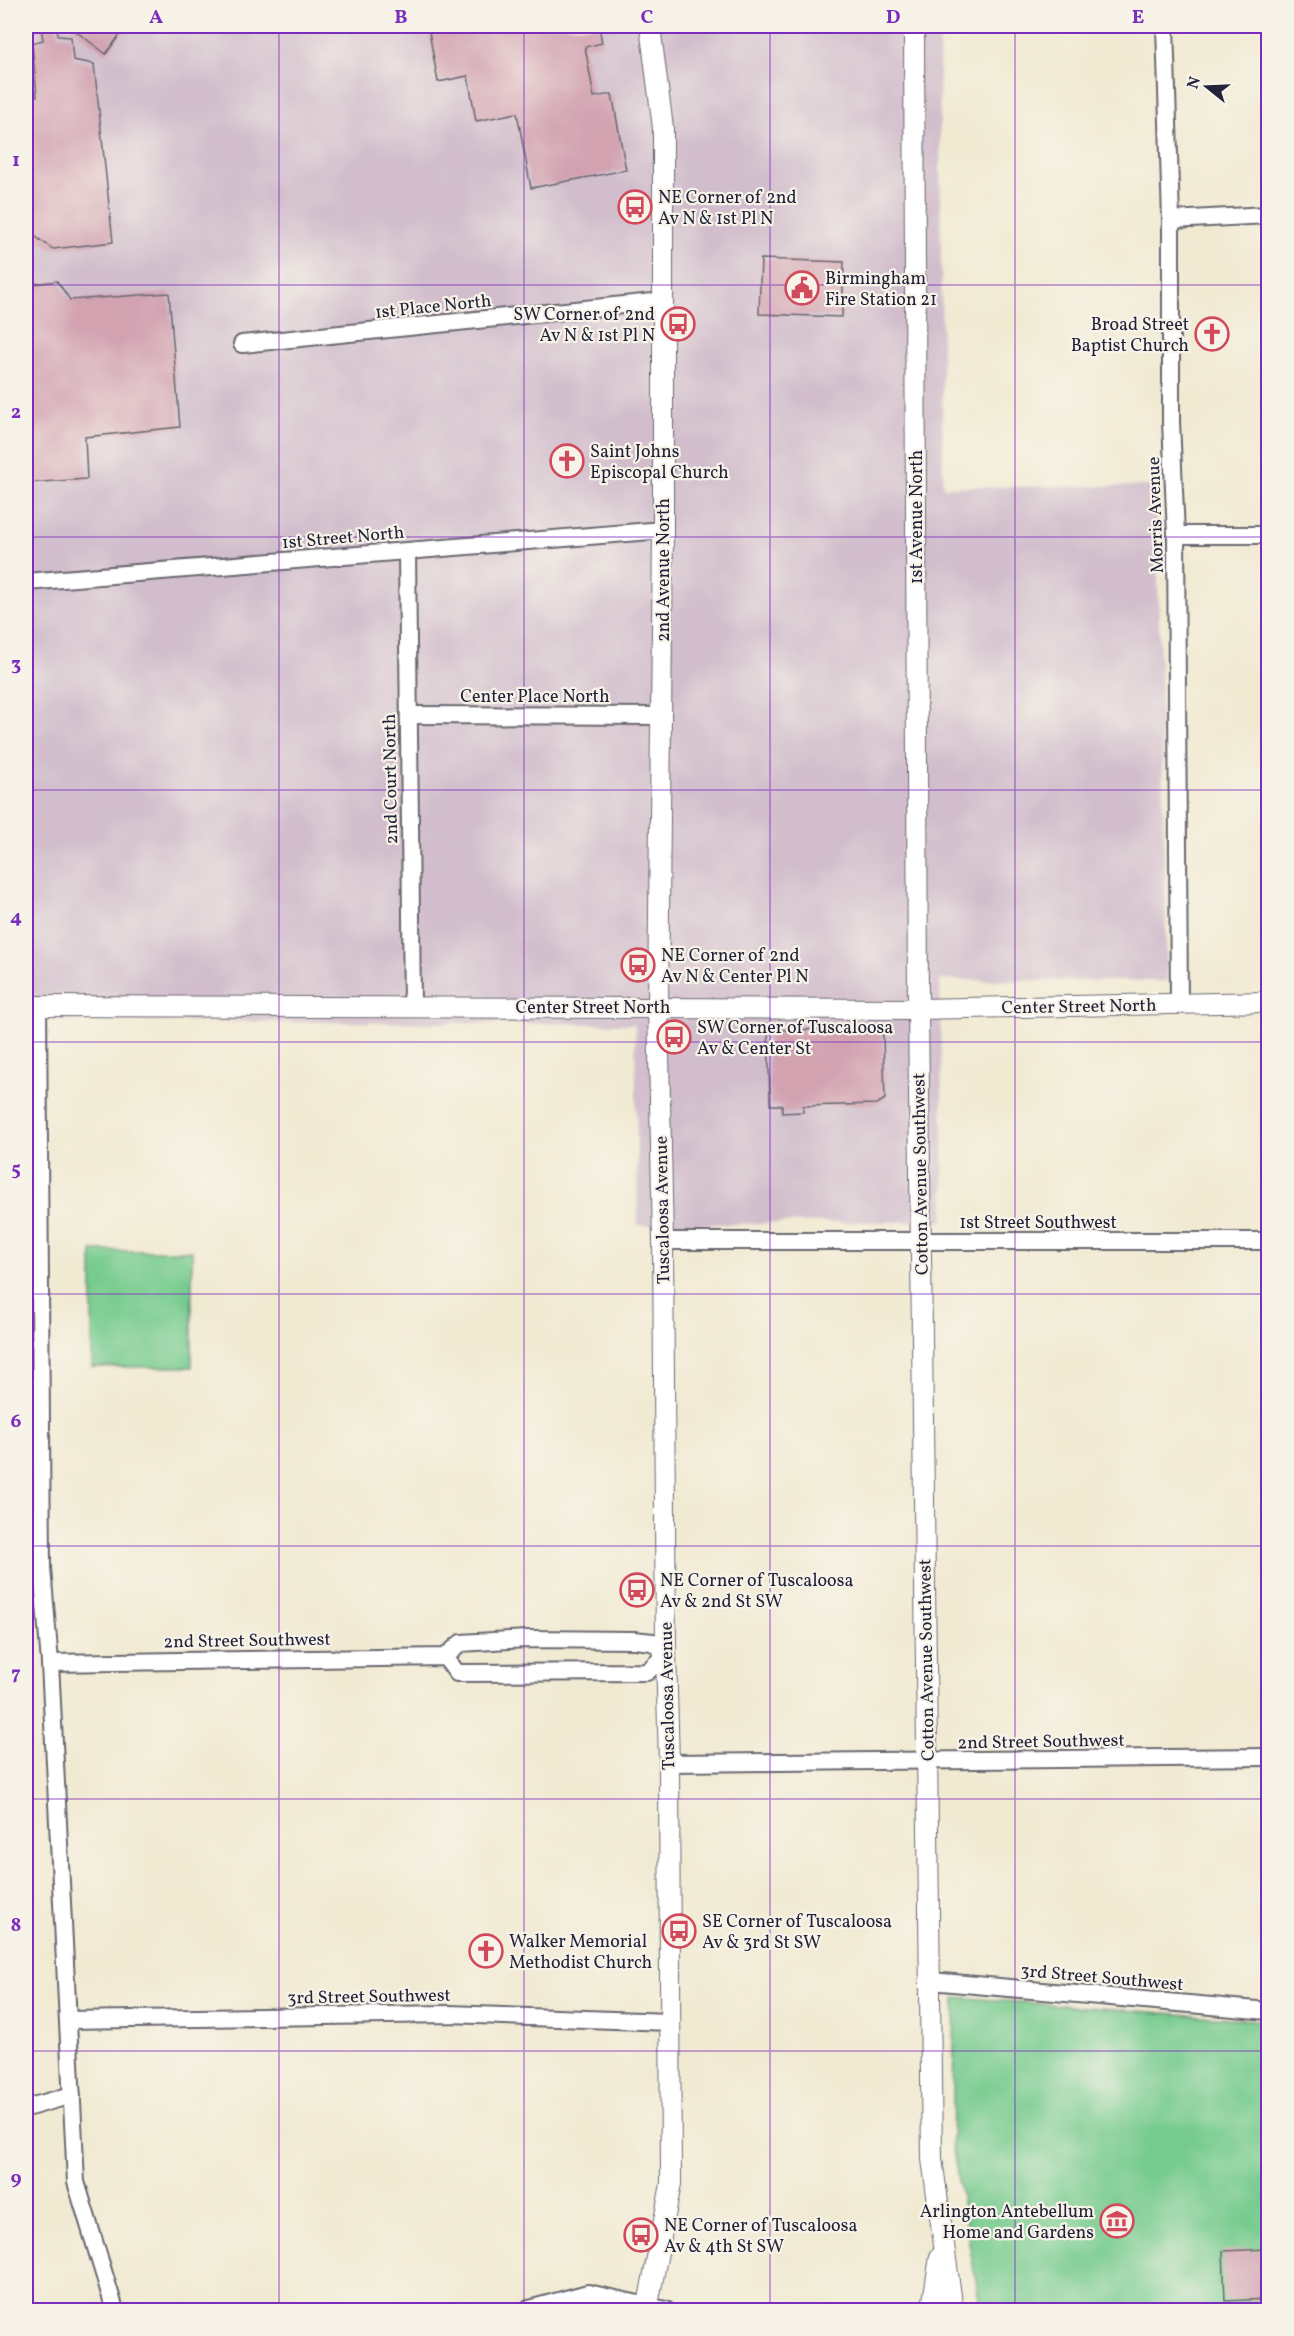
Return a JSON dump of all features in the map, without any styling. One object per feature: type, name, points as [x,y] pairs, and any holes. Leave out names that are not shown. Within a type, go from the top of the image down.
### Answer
[{"type":"street","name":"2nd Avenue North","points":[[650,26],[663,128],[662,716],[658,1006]]},
{"type":"street","name":"1st Avenue North","points":[[914,26],[918,1009]]},
{"type":"street","name":"Morris Avenue","points":[[1165,26],[1171,220],[1171,420],[1176,535],[1179,1004]]},
{"type":"street","points":[[1171,220],[1269,215]]},
{"type":"street","name":"1st Place North","points":[[242,344],[663,301]]},
{"type":"street","name":"1st Street North","points":[[26,582],[663,530]]},
{"type":"street","points":[[1176,535],[1269,535]]},
{"type":"street","name":"2nd Court North","points":[[407,552],[412,1006]]},
{"type":"street","name":"Center Place North","points":[[409,715],[662,716]]},
{"type":"street","name":"Center Street North","points":[[32,1006],[658,1006],[918,1009],[1269,1002]]},
{"type":"street","points":[[32,1006],[34,1552],[50,1663],[76,2182],[115,2310]]},
{"type":"street","name":"Tuscaloosa Avenue","points":[[654,2309],[671,2184],[669,1763],[658,1006]]},
{"type":"street","name":"Cotton Avenue Southwest","points":[[918,1009],[932,2159],[953,2310]]},
{"type":"street","name":"1st Street Southwest","points":[[663,1241],[1269,1241]]},
{"type":"street","name":"2nd Street Southwest","points":[[50,1663],[445,1657],[461,1643],[527,1640],[634,1640],[654,1642],[666,1653]]},
{"type":"street","points":[[445,1657],[458,1673],[647,1672],[666,1653]]},
{"type":"street","name":"2nd Street Southwest","points":[[669,1763],[1269,1757]]},
{"type":"street","name":"3rd Street Southwest","points":[[931,1981],[1269,2011]]},
{"type":"street","name":"3rd Street Southwest","points":[[68,2020],[449,2014],[670,2022]]},
{"type":"street","points":[[26,2108],[72,2095]]},
{"type":"street","points":[[929,2310],[933,2301],[943,2237]]},
{"type":"street","points":[[526,2310],[588,2293],[654,2309]]},
{"type":"shaded area","points":[[26,26],[939,26],[943,487],[1156,486],[1167,981],[940,980],[944,1221],[638,1225],[635,1024],[26,1020]]},
{"type":"green space","points":[[92,1251],[192,1251],[192,1367],[92,1367]]},
{"type":"green space","name":"Arlington Antebellum Home and Gardens","points":[[955,1997],[1268,2021],[1268,2310],[981,2310],[952,2146]]},
{"type":"building","points":[[41,26],[57,26],[58,36],[71,37],[73,60],[94,64],[113,242],[53,249],[26,230],[26,99],[37,96],[32,43],[43,40]]},
{"type":"building","points":[[69,26],[126,26],[106,54]]},
{"type":"building","points":[[428,26],[599,26],[602,43],[585,47],[594,97],[612,94],[626,170],[531,188],[517,113],[476,121],[468,76],[438,82]]},
{"type":"building","name":"Birmingham Fire Station 21","points":[[761,259],[844,262],[842,317],[759,314]]},
{"type":"building","points":[[57,281],[70,300],[169,293],[180,427],[85,437],[87,479],[26,483],[26,285]]},
{"type":"building","points":[[877,1029],[883,1036],[885,1099],[877,1104],[803,1106],[803,1112],[782,1113],[782,1105],[770,1105],[768,1030]]},
{"type":"building","points":[[1268,2249],[1268,2299],[1225,2301],[1223,2251]]},
{"type":"place","name":"NE Corner of 2nd Av N & 1st Pl N","points":[[635,207]]},
{"type":"place","name":"Birmingham Fire Station 21","points":[[802,288]]},
{"type":"place","name":"SW Corner of 2nd Av N & 1st Pl N","points":[[678,324]]},
{"type":"place","name":"Broad Street Baptist Church","points":[[1212,334]]},
{"type":"place","name":"Saint Johns Episcopal Church","points":[[567,461]]},
{"type":"place","name":"NE Corner of 2nd Av N & Center Pl N","points":[[638,965]]},
{"type":"place","name":"SW Corner of Tuscaloosa Av & Center St","points":[[674,1037]]},
{"type":"place","name":"NE Corner of Tuscaloosa Av & 2nd St SW","points":[[637,1590]]},
{"type":"place","name":"SE Corner of Tuscaloosa Av & 3rd St SW","points":[[679,1931]]},
{"type":"place","name":"Walker Memorial Methodist Church","points":[[486,1951]]},
{"type":"place","name":"Arlington Antebellum Home and Gardens","points":[[1117,2221]]},
{"type":"place","name":"NE Corner of Tuscaloosa Av & 4th St SW","points":[[641,2235]]}]
